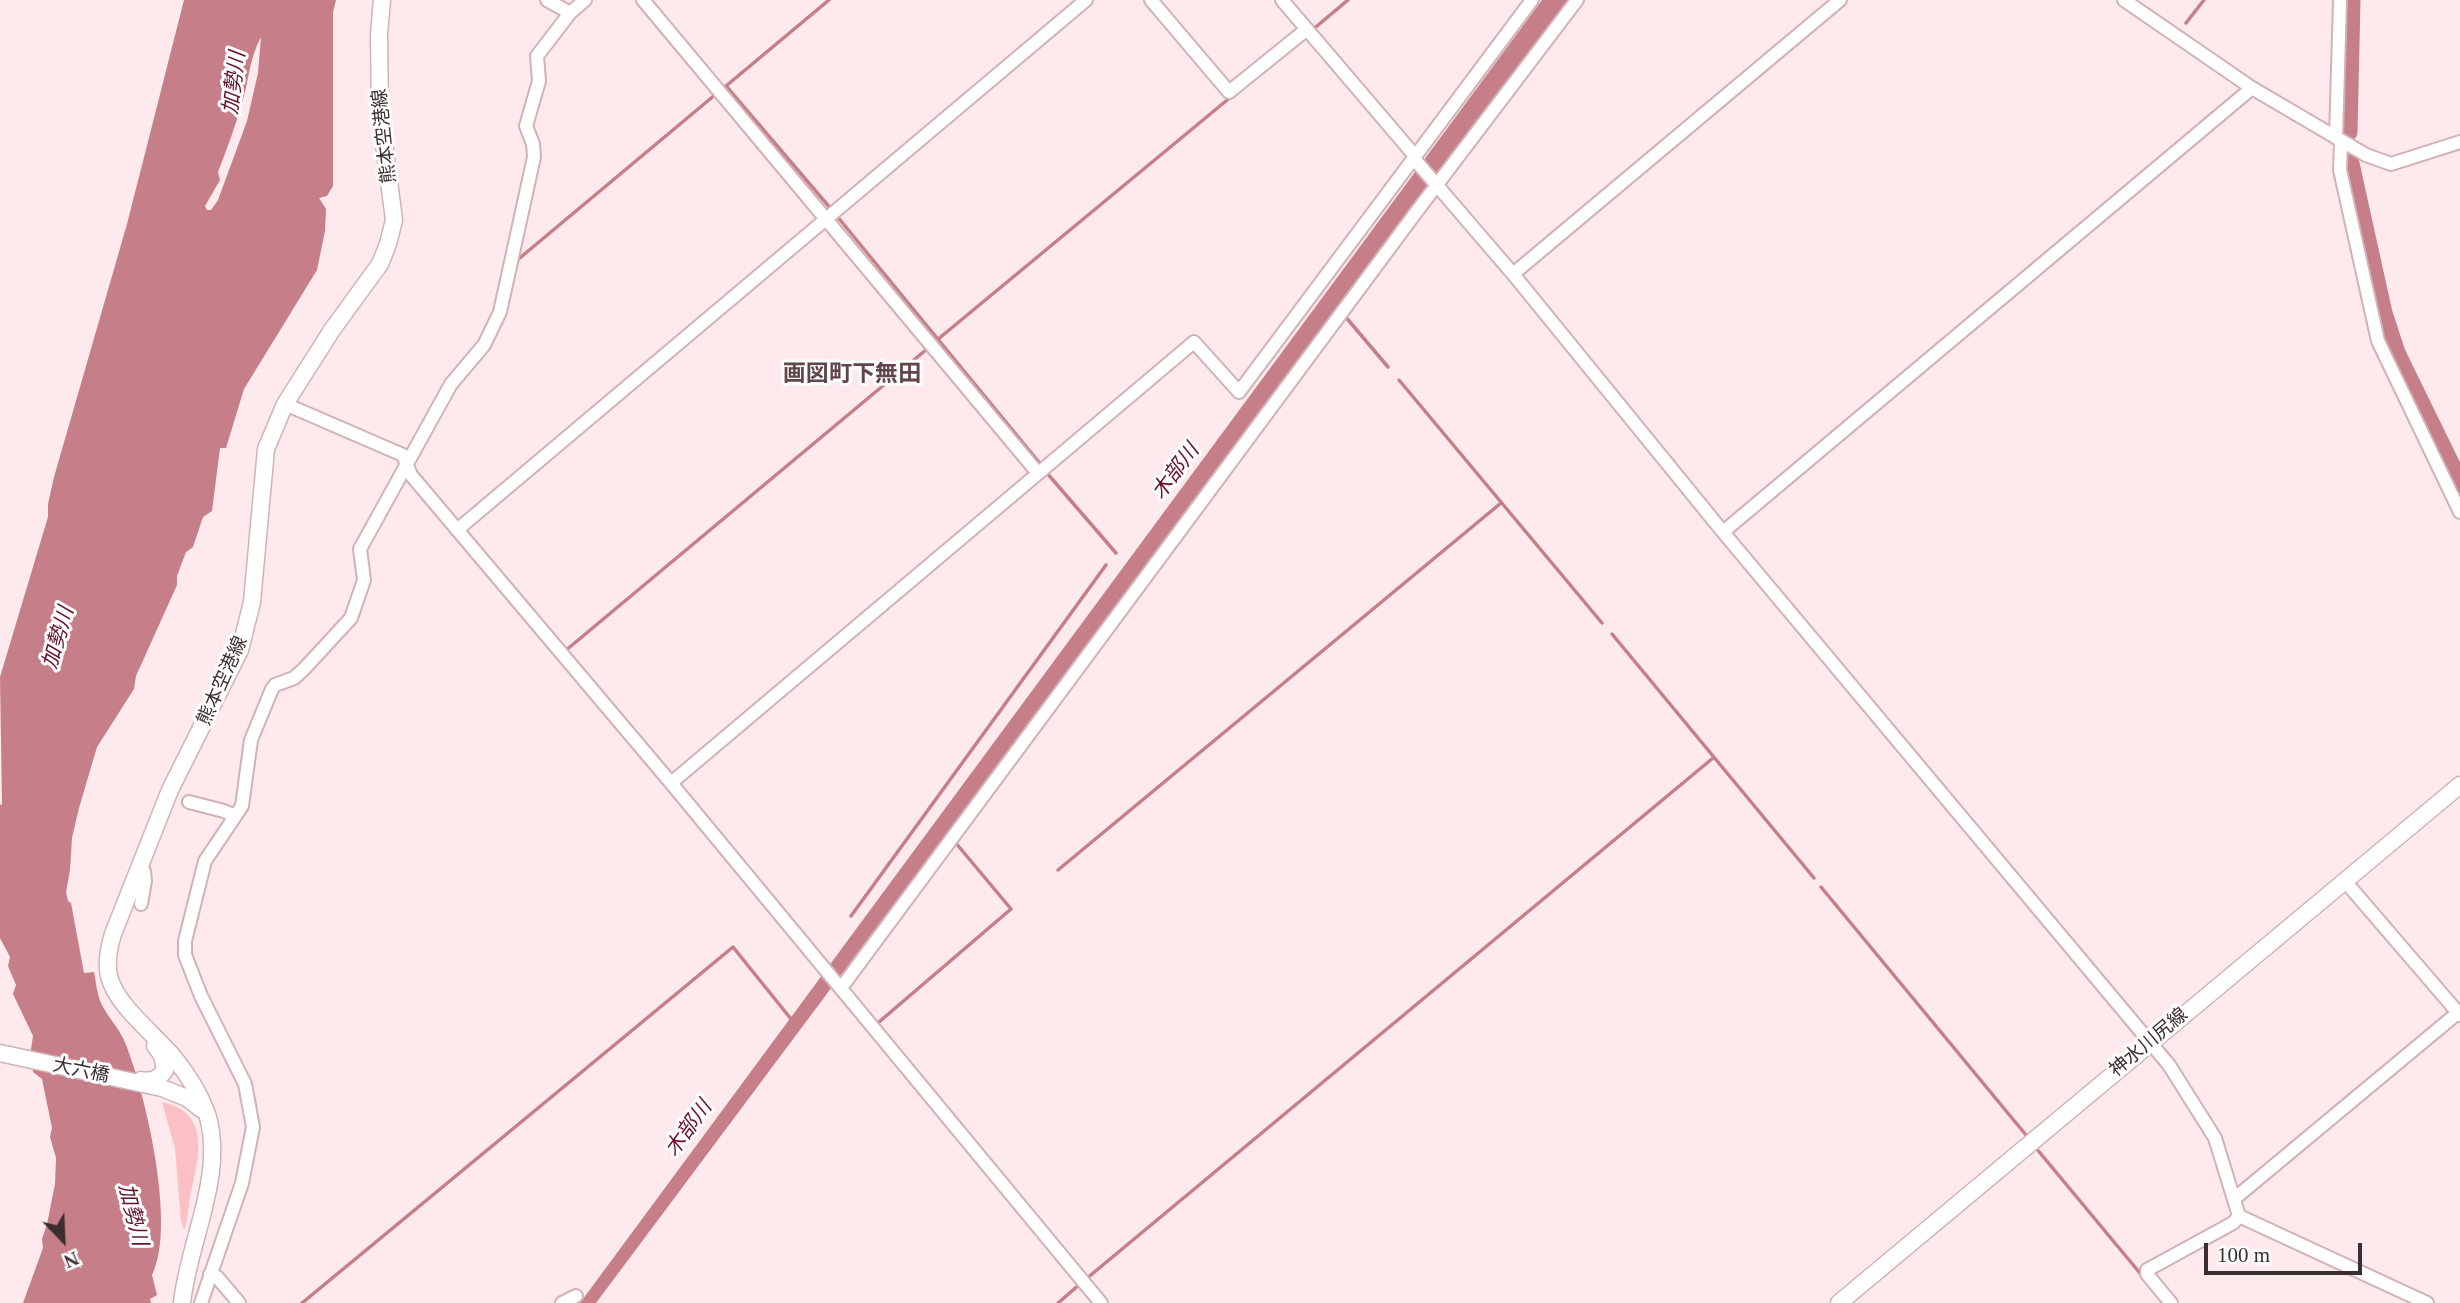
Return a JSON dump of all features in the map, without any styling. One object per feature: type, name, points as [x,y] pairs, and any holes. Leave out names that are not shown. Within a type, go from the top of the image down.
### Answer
[{"type":"main road","name":"熊本空港線","points":[[182,1303],[210,1174],[213,1149],[207,1115],[192,1082],[122,1000],[110,979],[108,953],[170,790],[240,650],[252,602],[266,449],[285,404],[332,330],[380,264],[394,220],[380,112],[379,34],[382,0]]},
{"type":"main road","name":"神水川尻線","points":[[1839,1303],[2460,785]]},
{"type":"main road","points":[[139,1021],[143,1031],[162,1055],[165,1070],[159,1083],[170,1084],[174,1078],[174,1058]]},
{"type":"main road","name":"大六橋","points":[[0,1054],[92,1073],[159,1083],[195,1103],[207,1115]]},
{"type":"street","points":[[547,0],[570,13]]},
{"type":"street","points":[[201,1303],[242,1183],[253,1128],[245,1084],[201,996],[185,955],[185,941],[205,861],[242,806],[251,740],[272,689],[275,685],[294,678],[351,618],[365,580],[360,549],[451,384],[484,345],[500,312],[534,157],[533,144],[526,126],[538,81],[537,56],[570,13],[585,0]]},
{"type":"street","points":[[643,0],[1037,472]]},
{"type":"street","points":[[457,530],[1086,0]]},
{"type":"street","points":[[1151,0],[1229,92],[1307,29]]},
{"type":"street","points":[[1282,0],[1513,274],[1723,532],[2169,1065],[2215,1138],[2239,1216],[2427,1303]]},
{"type":"street","points":[[671,783],[1194,342],[1239,392],[1532,0]]},
{"type":"street","points":[[839,986],[1577,0]]},
{"type":"street","points":[[1513,274],[1840,0]]},
{"type":"street","points":[[2124,0],[2252,88],[2366,155],[2390,164],[2460,142]]},
{"type":"street","points":[[2340,0],[2340,170],[2378,341],[2460,512]]},
{"type":"street","points":[[1723,532],[2252,88]]},
{"type":"street","points":[[285,404],[403,455],[411,475],[671,783],[1101,1303]]},
{"type":"street","points":[[189,802],[235,816]]},
{"type":"street","points":[[139,867],[144,870],[145,881],[141,904]]},
{"type":"street","points":[[2234,1199],[2459,1013],[2343,880]]},
{"type":"street","points":[[2171,1303],[2147,1274],[2147,1270],[2233,1223],[2239,1216]]},
{"type":"street","points":[[211,1274],[239,1303]]},
{"type":"street","points":[[562,1303],[576,1296]]},
{"type":"shaded area","points":[[162,1102],[178,1108],[189,1117],[196,1128],[198,1154],[184,1230],[175,1149]]},
{"type":"water","name":"加勢川","points":[[184,0],[336,0],[333,12],[333,186],[327,196],[319,198],[326,209],[325,231],[317,270],[244,389],[226,448],[220,448],[212,511],[203,517],[193,547],[186,552],[177,576],[177,585],[136,676],[134,689],[97,747],[72,838],[66,892],[71,903],[84,973],[94,972],[101,1003],[124,1040],[149,1123],[160,1192],[159,1253],[152,1275],[157,1295],[150,1299],[151,1303],[23,1303],[43,1248],[42,1239],[55,1184],[56,1158],[50,1137],[52,1128],[42,1079],[33,1072],[33,1036],[13,994],[16,985],[8,966],[10,957],[0,938],[0,677],[48,517],[54,477],[127,224]],"holes":[[[261,37],[258,73],[247,121],[218,200],[211,210],[207,210],[205,206],[220,180],[218,172]]]},
{"type":"water","points":[[1542,0],[1569,0],[596,1303],[580,1303]]},
{"type":"waterway","points":[[829,0],[726,86],[831,209]]},
{"type":"waterway","points":[[1311,31],[1348,0]]},
{"type":"waterway","points":[[2186,23],[2204,0]]},
{"type":"waterway","points":[[2348,132],[2351,0]]},
{"type":"waterway","points":[[515,262],[716,94]]},
{"type":"waterway","points":[[937,340],[1232,96]]},
{"type":"waterway","points":[[2349,159],[2383,313],[2396,353],[2460,484]]},
{"type":"waterway","points":[[836,215],[1042,466]]},
{"type":"waterway","points":[[1344,315],[1388,367]]},
{"type":"waterway","points":[[565,651],[927,349]]},
{"type":"waterway","points":[[1399,380],[1602,623]]},
{"type":"waterway","points":[[1046,472],[1116,553]]},
{"type":"waterway","points":[[1058,870],[1501,503]]},
{"type":"waterway","points":[[851,916],[1106,565]]},
{"type":"waterway","points":[[1612,634],[1814,878]]},
{"type":"waterway","points":[[1086,1279],[1713,758]]},
{"type":"waterway","points":[[879,1022],[1011,909],[955,842]]},
{"type":"waterway","points":[[1821,887],[2026,1135]]},
{"type":"waterway","points":[[302,1303],[733,947],[791,1019]]},
{"type":"waterway","points":[[2036,1148],[2144,1278]]},
{"type":"waterway","points":[[1058,1303],[1080,1284]]},
{"type":"waterway","points":[[2155,1293],[2163,1303]]},
{"type":"district","name":"画図町下無田","points":[[852,375]]},
{"type":"water label","name":"木部川","points":[[1176,472]]},
{"type":"water label","name":"木部川","points":[[689,1129]]}]
